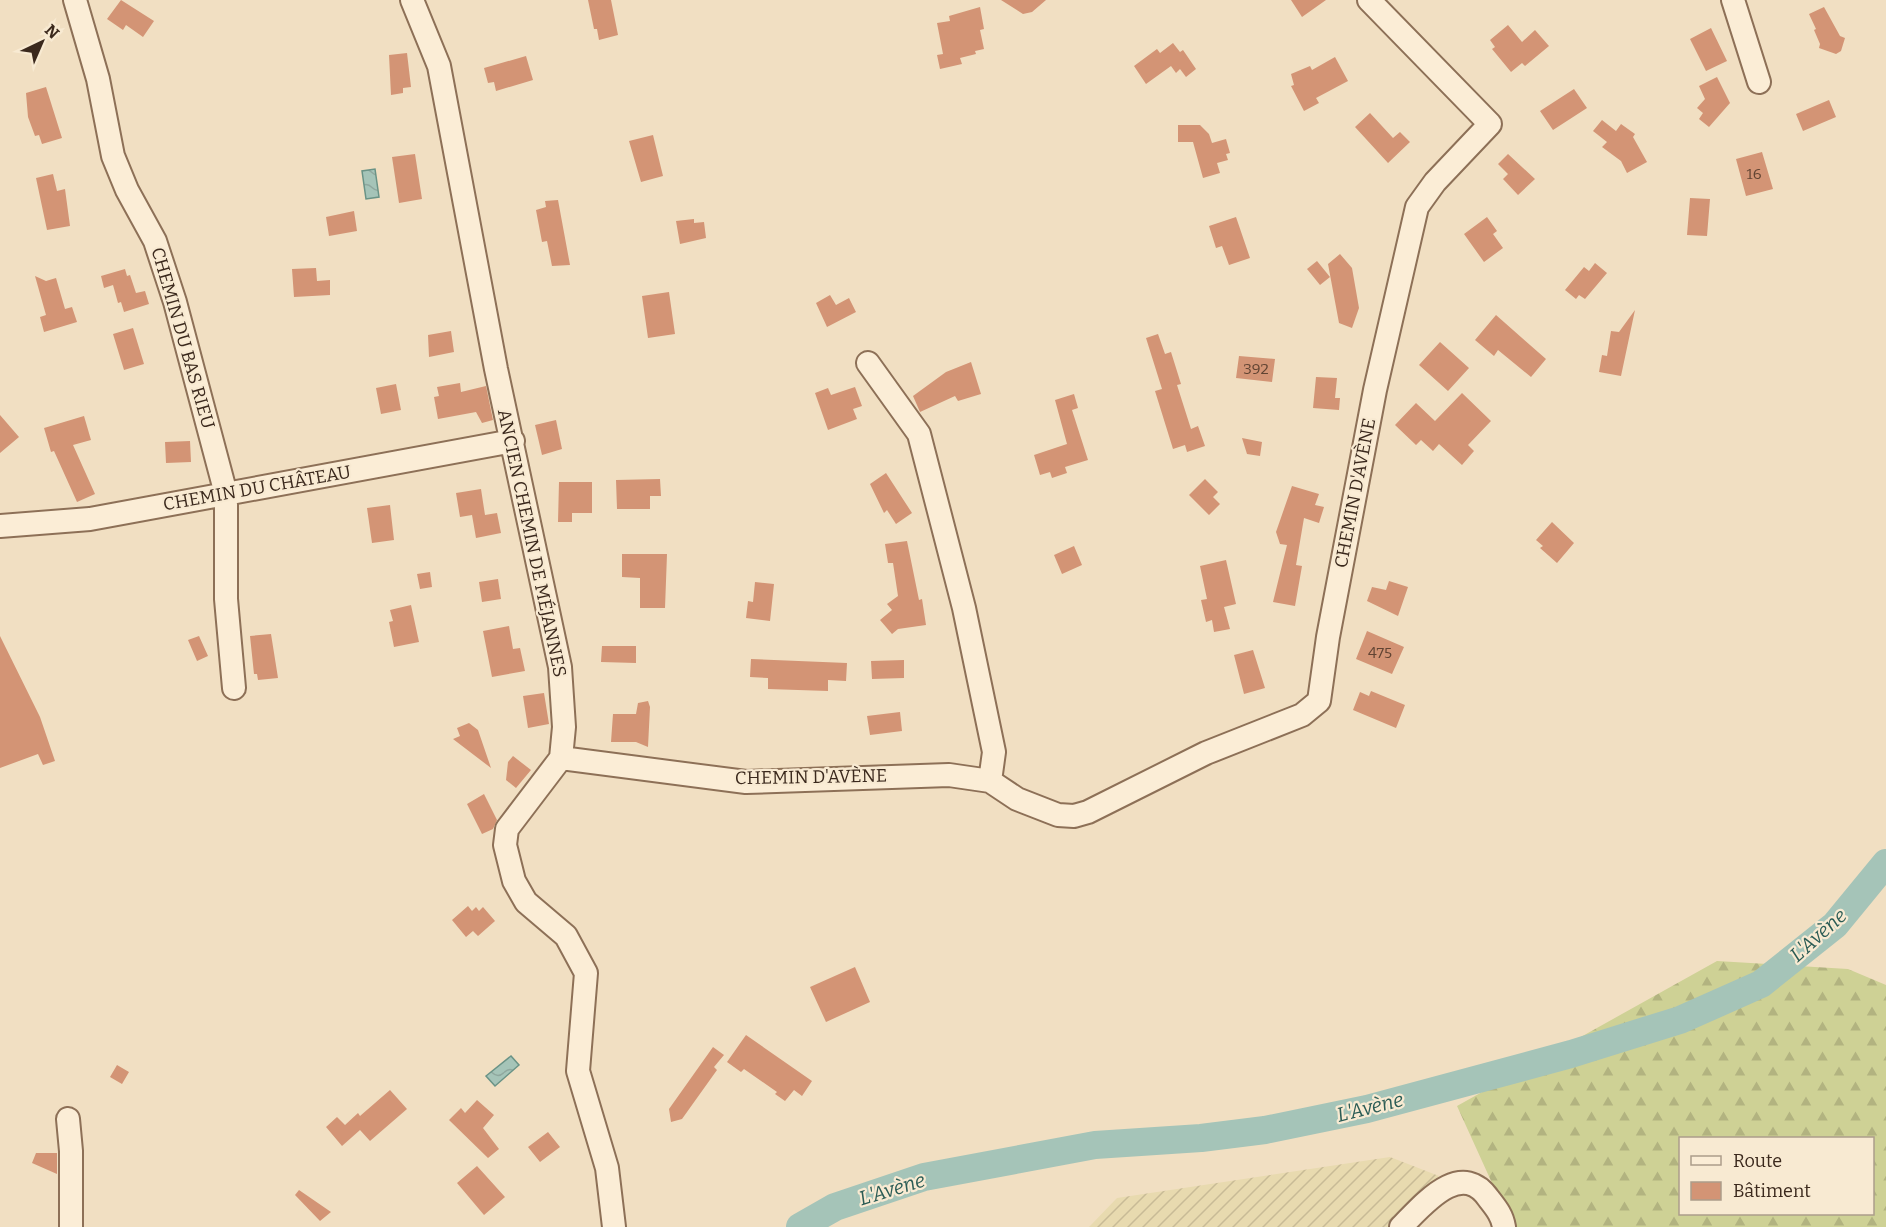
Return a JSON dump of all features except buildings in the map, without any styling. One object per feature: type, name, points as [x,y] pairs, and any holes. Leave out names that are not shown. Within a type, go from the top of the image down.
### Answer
[{"type":"street","name":"CHEMIN DU BAS RIEU","points":[[75,0],[98,78],[113,156],[127,190],[155,241],[175,302],[226,494],[226,599],[234,688]]},
{"type":"street","name":"ANCIEN CHEMIN DE MÉJANNES","points":[[412,0],[439,66],[496,369],[560,667],[564,727],[561,758]]},
{"type":"street","name":"CHEMIN D'AVÈNE","points":[[561,758],[746,782],[949,775],[990,781],[1017,799],[1040,809],[1074,816],[1088,812],[1206,753],[1302,715],[1319,701],[1375,390],[1417,207],[1435,182],[1490,124],[1369,0]]},
{"type":"street","points":[[1733,0],[1759,82]]},
{"type":"street","points":[[868,363],[919,434],[963,608],[994,752],[990,781]]},
{"type":"street","name":"CHEMIN DU CHÂTEAU","points":[[0,526],[90,519],[513,441]]},
{"type":"street","points":[[561,758],[507,829],[505,845],[514,880],[526,902],[566,936],[586,973],[578,1071],[607,1168],[614,1227]]},
{"type":"street","points":[[68,1119],[72,1151],[71,1227]]},
{"type":"street","points":[[1401,1227],[1444,1187],[1462,1181],[1478,1186],[1486,1194],[1502,1217],[1504,1227]]},
{"type":"shaded area","points":[[1390,1157],[1439,1176],[1390,1227],[1089,1227],[1117,1198]]},
{"type":"green space","points":[[1717,961],[1848,969],[1886,985],[1886,1227],[1512,1227],[1457,1106]]},
{"type":"water","points":[[375,169],[379,197],[366,199],[362,171]]},
{"type":"water","points":[[511,1056],[519,1065],[495,1086],[486,1076]]},
{"type":"waterway","name":"L'Avène","points":[[800,1227],[835,1207],[924,1177],[1095,1145],[1201,1138],[1265,1130],[1367,1109],[1571,1054],[1680,1020],[1761,984],[1835,925],[1886,863]]}]
